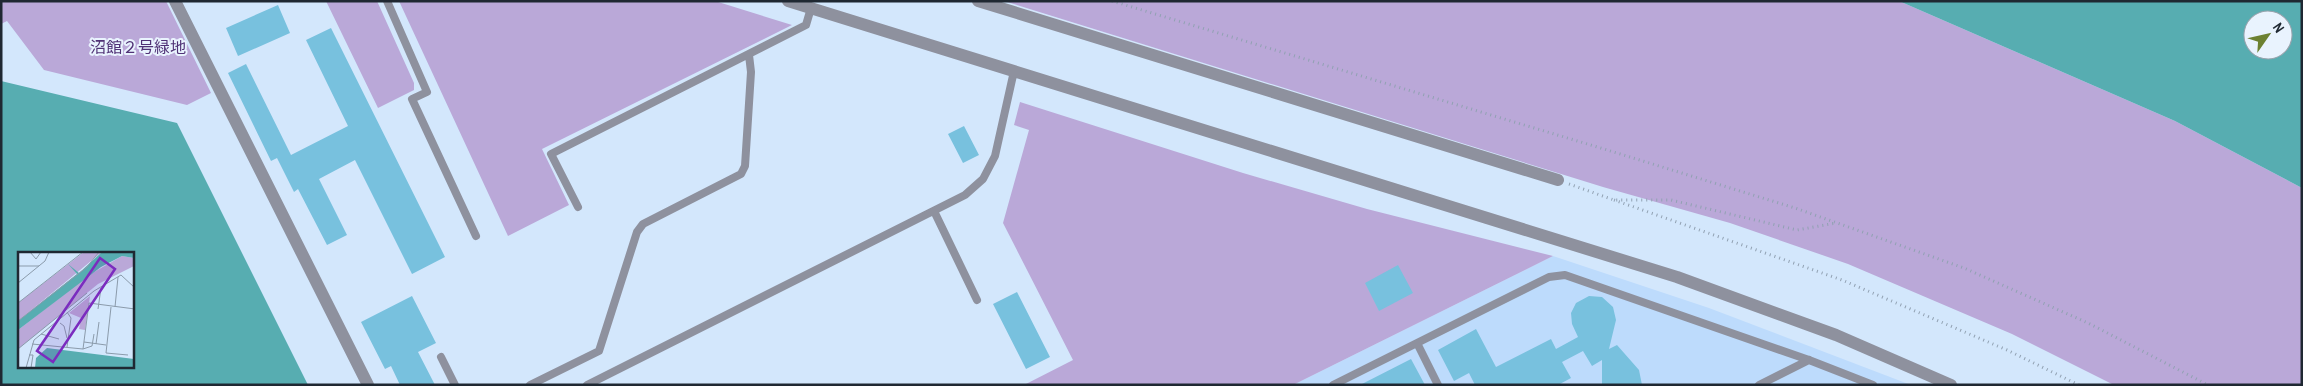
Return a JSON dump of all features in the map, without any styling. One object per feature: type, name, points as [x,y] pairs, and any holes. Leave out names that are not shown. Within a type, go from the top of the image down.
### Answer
[{"type":"street","points":[[175,1],[368,385]]},
{"type":"street","points":[[788,1],[1677,277],[1836,335],[1951,385]]},
{"type":"street","points":[[978,1],[1558,180]]},
{"type":"lane","points":[[387,1],[427,92],[412,99],[476,236]]},
{"type":"lane","points":[[578,207],[551,154],[806,25],[811,8]]},
{"type":"lane","points":[[530,385],[599,351],[637,232],[643,224],[741,174],[745,166],[751,72],[749,55]]},
{"type":"lane","points":[[587,385],[965,195],[983,179],[995,156],[1014,71]]},
{"type":"lane","points":[[934,211],[977,300]]},
{"type":"lane","points":[[1333,385],[1549,277],[1566,275],[1809,360],[1873,385]]},
{"type":"lane","points":[[1417,343],[1438,385]]},
{"type":"lane","points":[[441,357],[455,385]]},
{"type":"lane","points":[[1759,385],[1809,360]]},
{"type":"path","points":[[1112,1],[1604,149],[1837,223],[1964,268],[2088,323],[2208,385]]},
{"type":"path","points":[[1558,180],[1842,280],[2007,350],[2079,385]]},
{"type":"path","points":[[1614,200],[1671,200],[1797,230],[1837,223]]},
{"type":"shaded area","points":[[1899,1],[2302,1],[2302,188],[2175,121]]},
{"type":"shaded area","points":[[1,81],[177,123],[308,385],[1,385]]},
{"type":"shaded area","points":[[1553,256],[1709,308],[1911,385],[1293,385]]},
{"type":"green space","name":"沼館２号緑地","points":[[1,1],[166,1],[211,93],[187,105],[44,70],[7,21],[1,24]]},
{"type":"green space","points":[[326,1],[377,1],[414,83],[414,90],[378,108]]},
{"type":"green space","points":[[399,1],[715,1],[792,25],[542,149],[569,205],[508,236]]},
{"type":"green space","points":[[1004,1],[1899,1],[2175,121],[2302,188],[2302,385],[2114,385],[2012,334],[1848,264],[1730,223],[1603,187]]},
{"type":"green space","points":[[1020,102],[1243,173],[1367,209],[1553,256],[1293,385],[1024,385],[1073,360],[1003,223],[1029,130],[1014,125]]},
{"type":"building","points":[[278,5],[290,33],[238,56],[226,28]]},
{"type":"building","points":[[331,28],[445,257],[412,274],[355,160],[319,179],[347,235],[327,245],[298,189],[294,192],[277,158],[271,161],[228,73],[246,64],[291,155],[348,126],[306,40]]},
{"type":"building","points":[[964,126],[979,155],[963,163],[948,134]]},
{"type":"building","points":[[1398,265],[1413,293],[1379,311],[1365,283]]},
{"type":"building","points":[[1017,292],[1050,357],[1026,369],[993,304]]},
{"type":"building","points":[[412,296],[436,343],[418,352],[435,385],[400,385],[391,366],[385,369],[361,322]]},
{"type":"building","points":[[1589,296],[1602,297],[1613,307],[1616,320],[1609,349],[1617,345],[1639,370],[1642,385],[1602,385],[1602,360],[1592,366],[1583,351],[1562,362],[1571,378],[1558,385],[1475,385],[1469,373],[1454,381],[1438,350],[1476,329],[1496,367],[1551,339],[1556,349],[1578,337],[1572,324],[1571,313],[1576,303]]},
{"type":"building","points":[[1411,359],[1425,385],[1360,385]]}]
